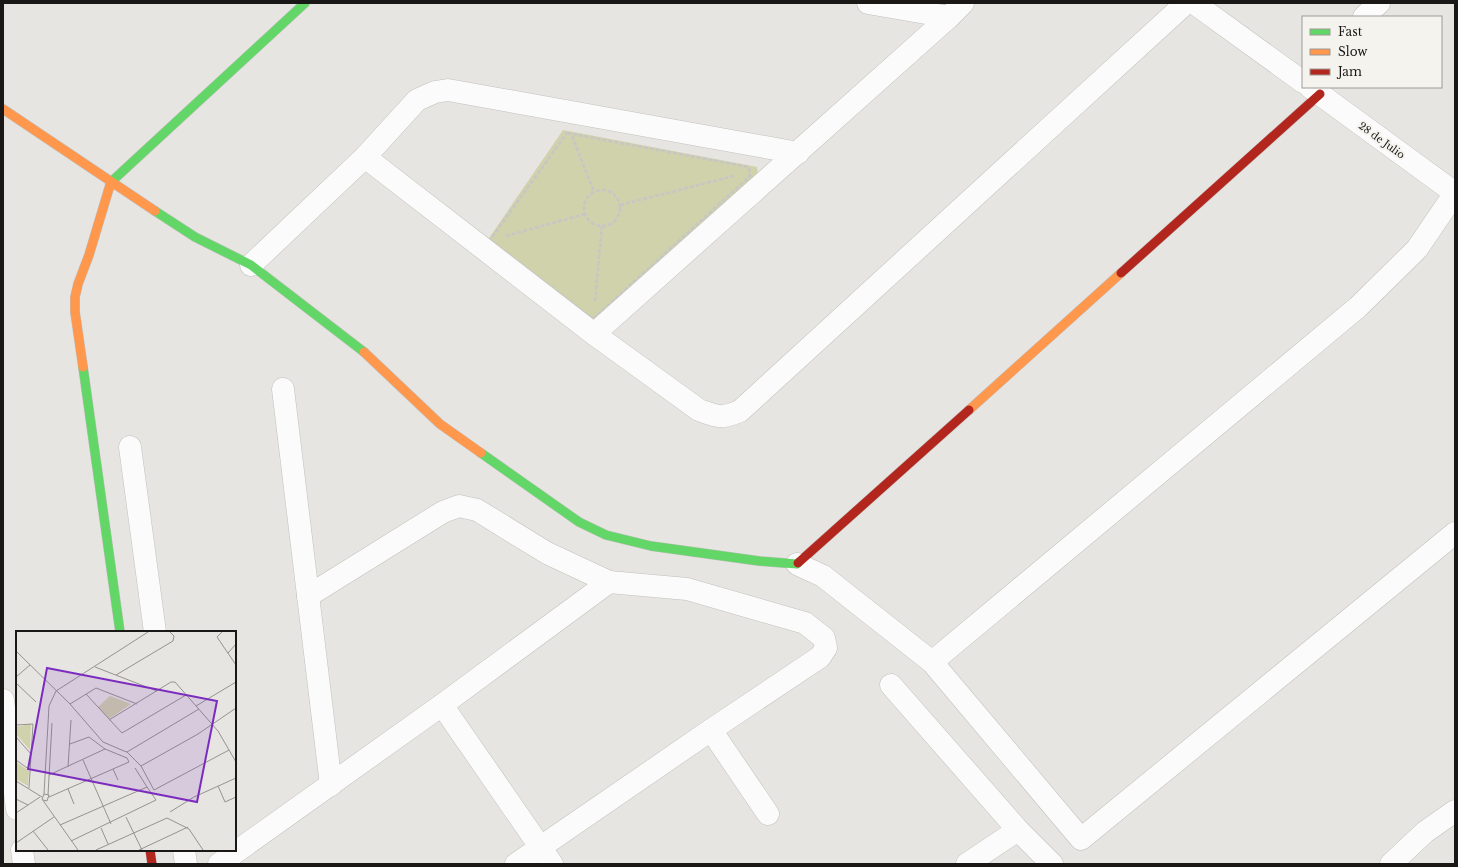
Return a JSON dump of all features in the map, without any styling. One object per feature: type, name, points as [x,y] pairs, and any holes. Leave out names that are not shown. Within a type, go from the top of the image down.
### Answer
[{"type":"street","points":[[120,631],[74,297],[112,182],[305,3]]},
{"type":"street","points":[[868,3],[956,10]]},
{"type":"street","points":[[365,157],[594,326],[699,410],[712,415],[726,417],[740,411],[1186,3]]},
{"type":"street","name":"28 de Julio","points":[[1194,3],[1302,79]]},
{"type":"street","points":[[1365,16],[1380,3]]},
{"type":"street","points":[[594,326],[798,153],[956,10]]},
{"type":"street","points":[[797,564],[1302,86]]},
{"type":"street","name":"28 de Julio","points":[[1314,88],[1455,193]]},
{"type":"street","points":[[250,265],[365,157],[417,100],[435,92],[448,90],[798,153]]},
{"type":"street","points":[[3,109],[195,237],[250,265],[368,355],[440,424],[593,531],[644,544],[772,564],[797,564],[823,576],[932,662],[1081,839],[1455,533]]},
{"type":"street","points":[[932,662],[1358,307],[1417,249],[1455,193]]},
{"type":"street","points":[[283,389],[331,785]]},
{"type":"street","points":[[130,447],[155,631]]},
{"type":"street","points":[[308,596],[443,512],[459,506],[477,510],[547,553],[609,582],[687,589],[805,623],[824,638],[826,648],[820,657],[711,730],[546,856],[516,864]]},
{"type":"street","points":[[219,864],[442,705],[609,582]]},
{"type":"street","points":[[891,685],[1018,830],[1052,864]]},
{"type":"street","points":[[3,700],[6,739],[16,803]]},
{"type":"street","points":[[442,705],[546,856]]},
{"type":"street","points":[[711,730],[768,814]]},
{"type":"street","points":[[1391,864],[1425,832],[1455,811]]},
{"type":"street","points":[[967,864],[1018,830]]},
{"type":"street","points":[[22,851],[24,864]]},
{"type":"street","points":[[150,851],[152,864]]},
{"type":"street","points":[[184,851],[186,864]]},
{"type":"path","points":[[490,240],[567,133],[749,167],[750,176],[594,326]]},
{"type":"path","points":[[571,134],[594,192]]},
{"type":"path","points":[[742,174],[750,173]]},
{"type":"path","points":[[620,204],[734,176]]},
{"type":"path","points":[[602,190],[610,192],[616,197],[620,204],[619,213],[615,220],[608,225],[602,226],[591,223],[585,214],[585,202],[588,196],[594,192],[602,190]]},
{"type":"path","points":[[505,236],[585,214]]},
{"type":"path","points":[[594,303],[602,226]]},
{"type":"path","points":[[490,240],[498,238]]},
{"type":"path","points":[[490,240],[594,326]]},
{"type":"path","points":[[594,311],[594,326]]},
{"type":"green space","points":[[563,130],[757,167],[758,175],[595,323],[487,241]]},
{"type":"traffic: fast","points":[[110,185],[111,182],[305,3]]},
{"type":"traffic: fast","points":[[155,211],[195,237],[251,265],[364,352]]},
{"type":"traffic: fast","points":[[83,367],[120,631]]},
{"type":"traffic: fast","points":[[481,453],[579,522],[606,535],[651,546],[759,561],[798,563]]},
{"type":"traffic: slow","points":[[3,109],[155,211]]},
{"type":"traffic: slow","points":[[83,367],[75,312],[75,297],[110,185]]},
{"type":"traffic: slow","points":[[969,410],[1121,273]]},
{"type":"traffic: slow","points":[[364,352],[440,424],[481,453]]},
{"type":"traffic: jam","points":[[1121,273],[1320,94]]},
{"type":"traffic: jam","points":[[798,563],[969,410]]},
{"type":"traffic: jam","points":[[150,851],[152,864]]}]
